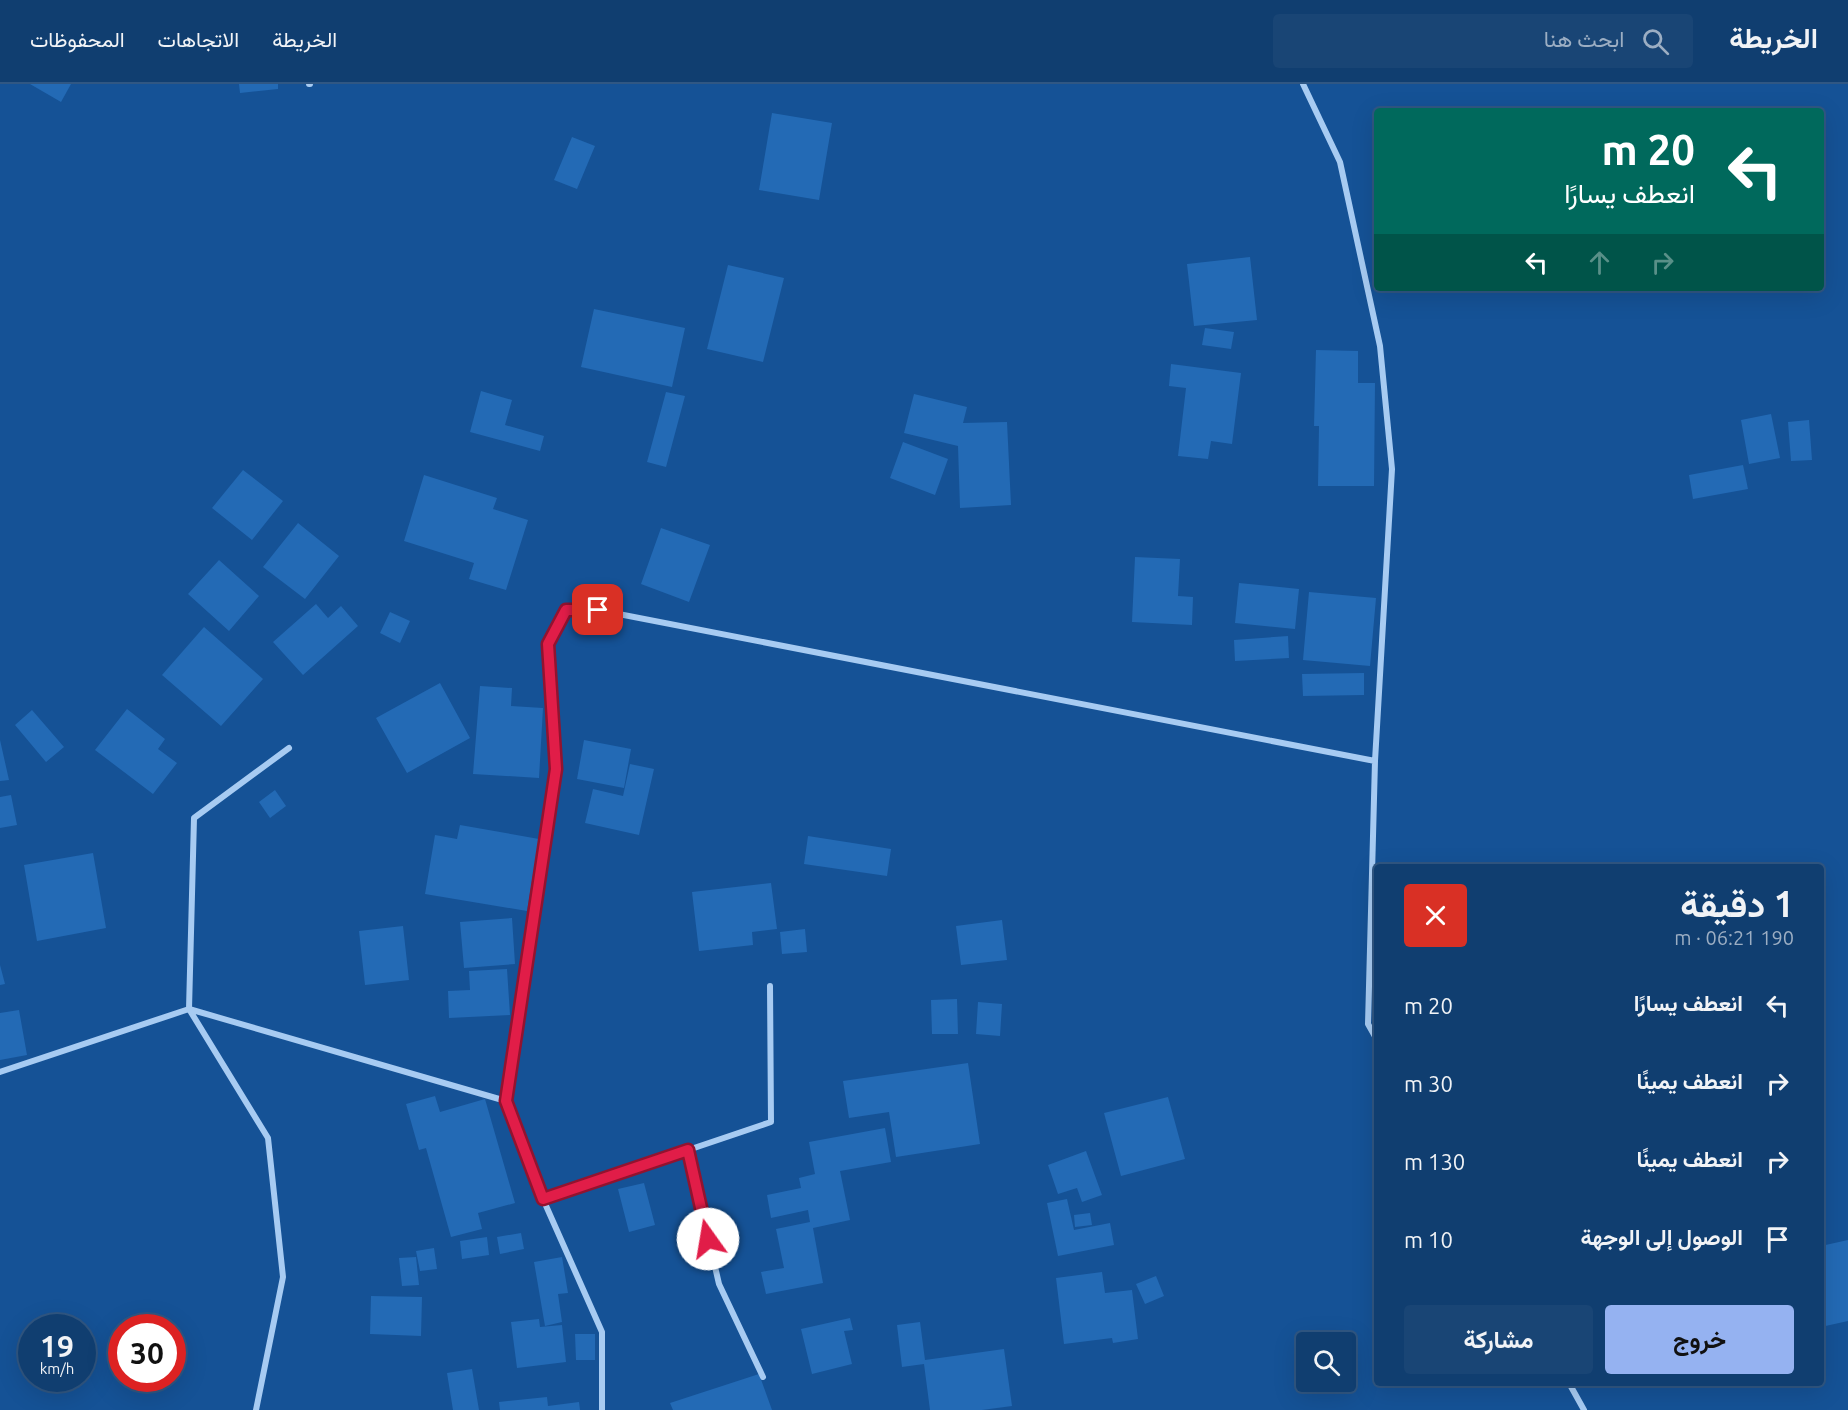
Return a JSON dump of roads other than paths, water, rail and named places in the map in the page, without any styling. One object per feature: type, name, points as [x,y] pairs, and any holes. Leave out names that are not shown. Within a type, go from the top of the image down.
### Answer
[{"type":"street","points":[[1303,84],[1340,162],[1381,357],[1392,469],[1375,761],[1368,1024],[1374,1035]]},
{"type":"street","points":[[602,1410],[602,1332],[543,1199],[506,1101],[556,769],[548,644],[566,610],[598,610],[1375,761]]},
{"type":"street","points":[[256,1410],[284,1277],[268,1138],[189,1009],[194,818],[289,748]]},
{"type":"street","points":[[543,1199],[771,1122],[770,986]]},
{"type":"street","points":[[0,1072],[189,1009],[506,1101]]},
{"type":"street","points":[[688,1150],[718,1284],[763,1377]]},
{"type":"street","points":[[1571,1386],[1584,1410]]}]
